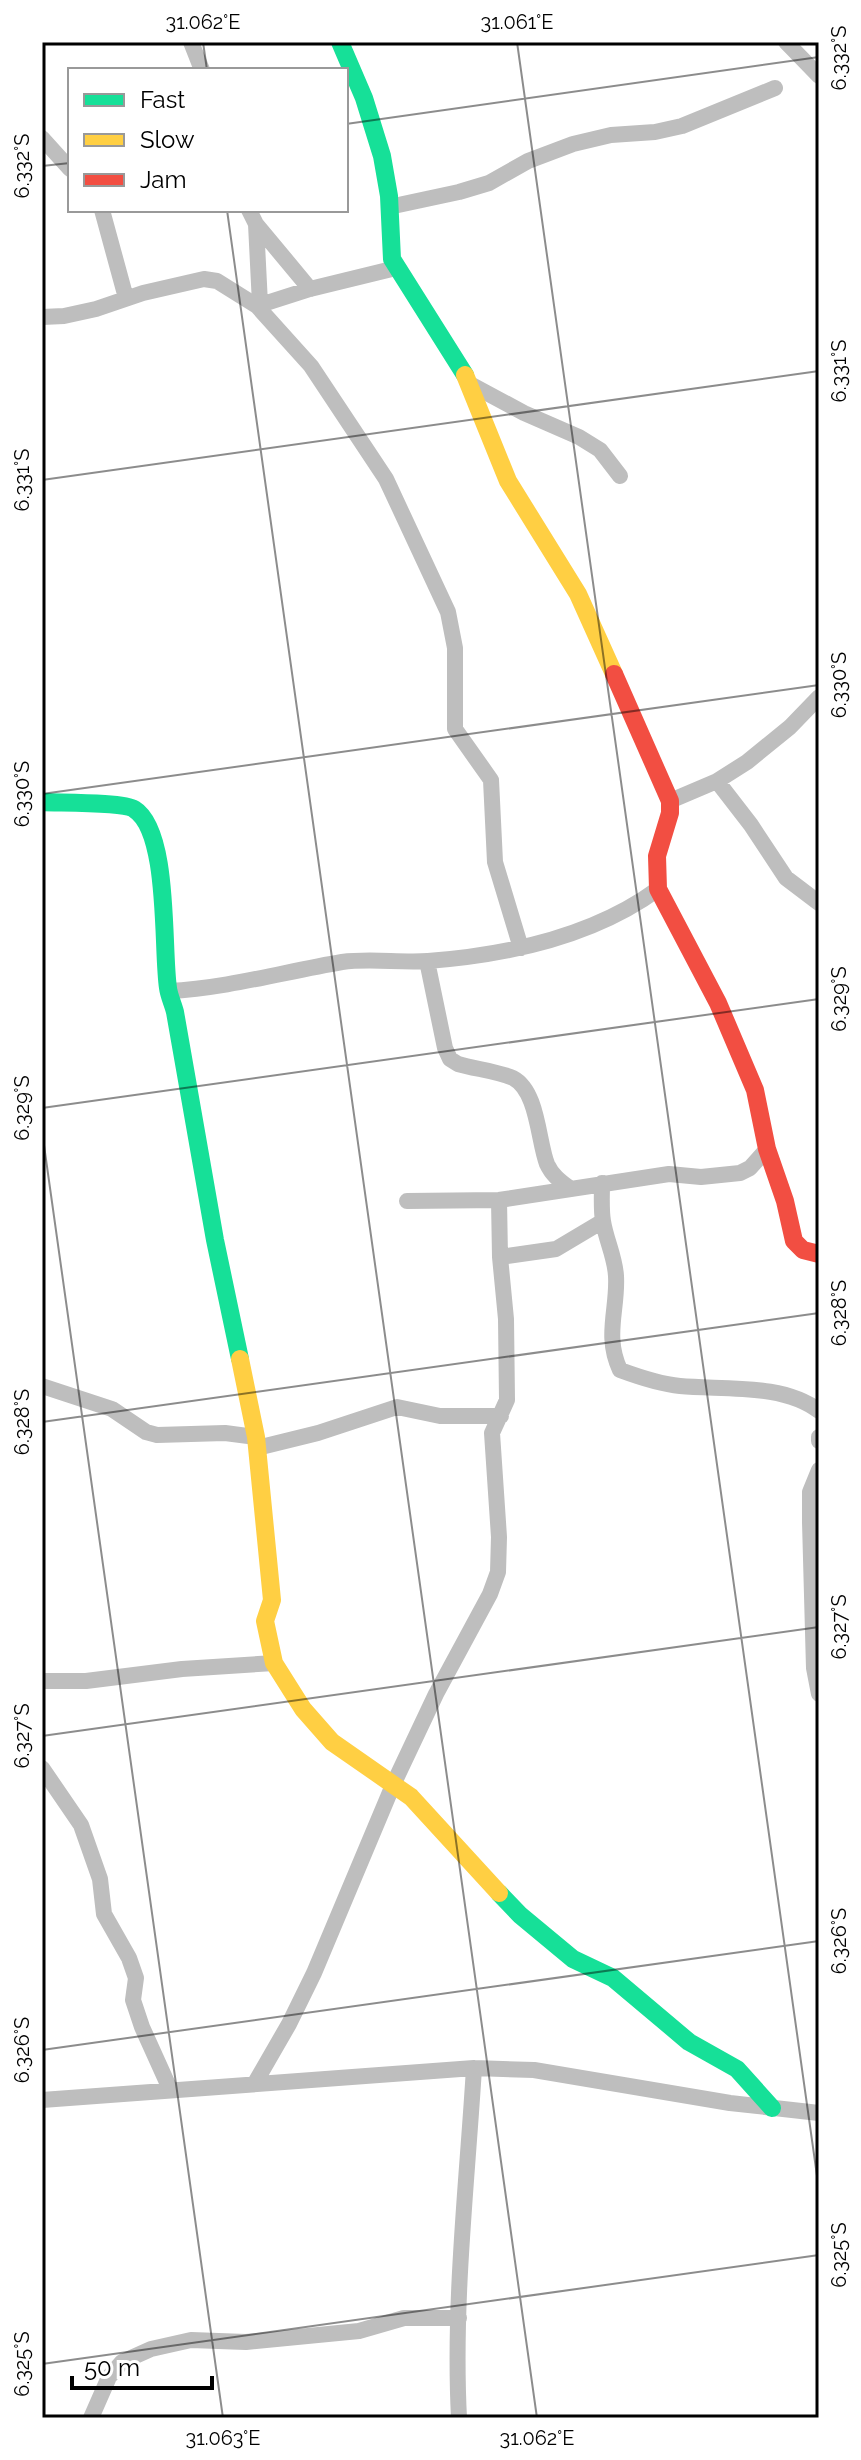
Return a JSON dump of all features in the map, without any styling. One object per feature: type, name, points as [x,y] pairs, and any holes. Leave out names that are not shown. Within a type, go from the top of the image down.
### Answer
[{"type":"street","points":[[191,42],[201,68]]},
{"type":"street","points":[[340,42],[361,85],[372,119],[389,194],[389,246],[396,268],[470,384],[508,481],[578,594],[670,801],[670,813],[657,856],[658,889],[718,1003],[749,1075],[795,1245],[819,1254]]},
{"type":"street","points":[[786,42],[819,76]]},
{"type":"street","points":[[389,207],[489,183],[528,161],[573,144],[611,135],[655,132],[682,126],[775,88]]},
{"type":"street","points":[[42,138],[68,167]]},
{"type":"street","points":[[103,212],[126,298]]},
{"type":"street","points":[[252,217],[310,289]]},
{"type":"street","points":[[252,217],[259,305]]},
{"type":"street","points":[[259,305],[396,268]]},
{"type":"street","points":[[42,317],[64,316],[204,279],[217,281],[259,305],[311,366],[386,479],[448,612],[455,648],[455,729],[491,780],[495,862],[521,948]]},
{"type":"street","points":[[470,384],[524,413],[579,437],[600,450],[620,476]]},
{"type":"street","points":[[670,801],[717,781],[747,762],[819,697]]},
{"type":"street","points":[[717,781],[786,878],[819,903]]},
{"type":"street","points":[[42,802],[140,810],[145,816],[160,871],[168,991],[175,1012],[215,1240],[256,1442],[272,1600],[265,1621],[266,1634],[274,1663],[303,1709],[332,1742],[411,1797],[520,1915],[573,1959],[613,1978],[689,2042],[737,2069],[772,2108]]},
{"type":"street","points":[[168,991],[232,985],[345,962],[427,961],[521,948],[630,909],[658,889]]},
{"type":"street","points":[[427,961],[450,1059],[458,1064],[513,1078],[523,1086],[530,1099],[547,1165],[554,1177],[568,1187]]},
{"type":"street","points":[[407,1201],[499,1200],[568,1187],[669,1174],[701,1177],[740,1173],[750,1168],[767,1149]]},
{"type":"street","points":[[602,1183],[603,1221],[615,1259],[617,1281],[612,1311],[613,1336],[614,1358],[620,1370],[646,1380],[678,1386],[738,1387],[792,1398],[818,1408]]},
{"type":"street","points":[[255,2083],[314,1973],[393,1785],[436,1694],[490,1594],[498,1572],[499,1522],[492,1433],[507,1400],[499,1200]]},
{"type":"street","points":[[500,1257],[556,1249],[603,1221]]},
{"type":"street","points":[[42,1386],[112,1409],[146,1432],[157,1435],[225,1433],[256,1442],[318,1433],[397,1407],[440,1416],[501,1416]]},
{"type":"street","points":[[819,1470],[810,1492],[810,1522],[814,1668],[819,1694]]},
{"type":"street","points":[[42,1681],[86,1681],[182,1669],[274,1663]]},
{"type":"street","points":[[42,1768],[81,1825],[100,1879],[104,1914],[129,1958],[136,1978],[133,2000],[142,2027],[170,2089]]},
{"type":"street","points":[[42,2100],[474,2068],[534,2070],[730,2103],[819,2113]]},
{"type":"street","points":[[459,2418],[459,2318],[474,2068]]},
{"type":"street","points":[[91,2418],[109,2377],[122,2362],[151,2349],[191,2340],[246,2342],[359,2331],[404,2318],[459,2318]]},
{"type":"traffic: fast","points":[[340,42],[364,98],[382,156],[389,196],[392,259],[465,375]]},
{"type":"traffic: fast","points":[[42,802],[105,804],[134,809],[146,821],[154,841],[162,892],[168,988],[240,1359]]},
{"type":"traffic: fast","points":[[499,1893],[520,1915],[573,1959],[613,1978],[689,2042],[737,2069],[772,2108]]},
{"type":"traffic: slow","points":[[465,375],[508,481],[578,594],[614,674]]},
{"type":"traffic: slow","points":[[240,1359],[256,1437],[272,1600],[265,1621],[274,1663],[303,1709],[332,1742],[411,1797],[499,1893]]},
{"type":"traffic: jam","points":[[614,674],[670,801],[670,813],[657,856],[658,889],[718,1003],[755,1090],[767,1149],[785,1201],[794,1241],[803,1250],[819,1254]]}]
